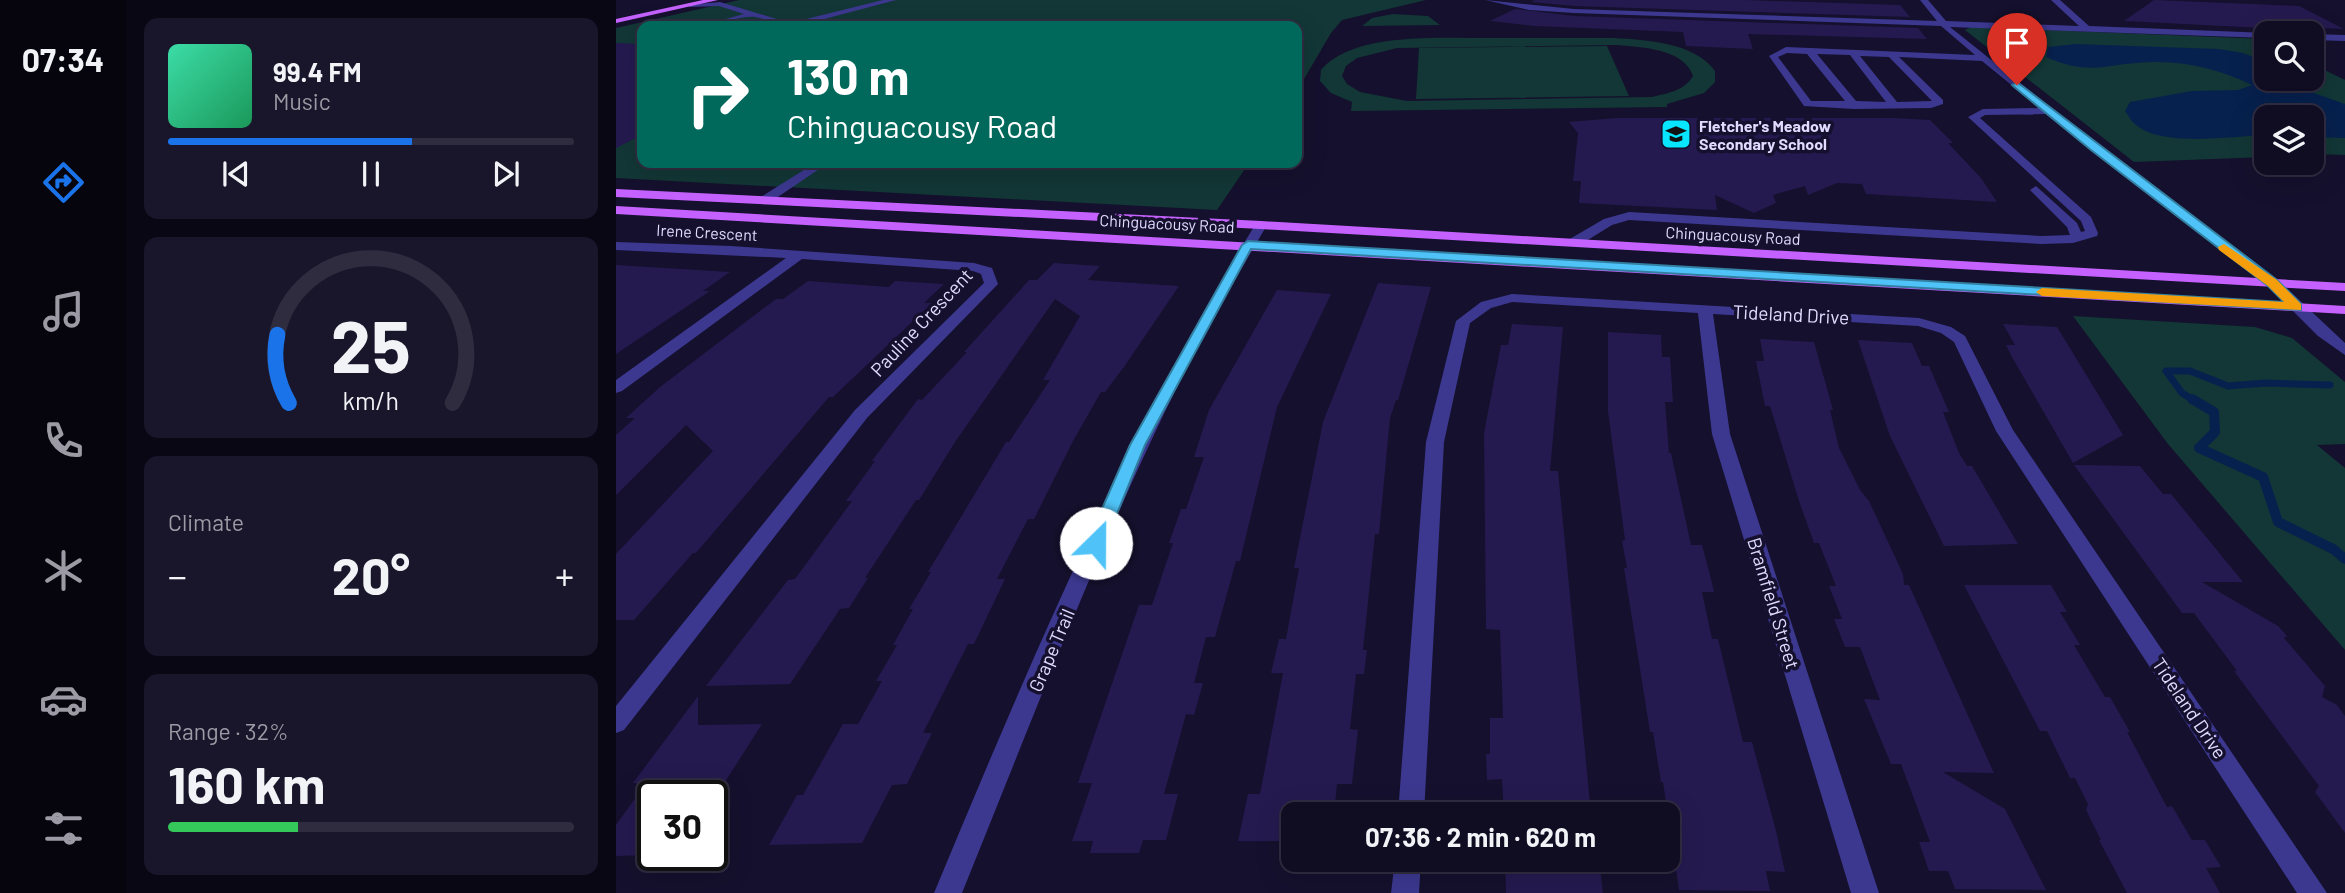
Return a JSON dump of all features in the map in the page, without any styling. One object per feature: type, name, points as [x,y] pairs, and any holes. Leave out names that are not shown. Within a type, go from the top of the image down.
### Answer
[{"type":"main road","points":[[616,15],[687,2]]},
{"type":"main road","points":[[616,21],[687,2]]},
{"type":"main road","name":"Chinguacousy Road","points":[[616,193],[1261,225],[2345,287]]},
{"type":"main road","name":"Chinguacousy Road","points":[[616,210],[2345,310]]},
{"type":"street","points":[[810,21],[892,0]]},
{"type":"street","points":[[1489,0],[1529,8],[1574,11],[2254,34]]},
{"type":"street","points":[[1924,0],[1941,23],[1983,58],[2273,283],[2345,350]]},
{"type":"street","points":[[2054,0],[2085,27]]},
{"type":"street","points":[[2334,0],[2345,0]]},
{"type":"street","points":[[687,2],[715,1],[775,21]]},
{"type":"street","points":[[724,21],[753,14]]},
{"type":"street","points":[[2324,37],[2345,38]]},
{"type":"street","points":[[1892,55],[1939,102],[1931,106],[1808,104],[1773,57],[1786,50],[1983,58]]},
{"type":"street","points":[[1810,51],[1854,106]]},
{"type":"street","points":[[1853,53],[1895,106]]},
{"type":"street","points":[[1573,243],[1608,222],[1629,216],[2042,240],[2077,238],[2092,233],[2087,220],[1973,117],[1983,112],[2050,111]]},
{"type":"street","points":[[765,200],[814,168]]},
{"type":"street","name":"Grape Trail","points":[[948,893],[1138,445],[1261,225]]},
{"type":"street","name":"Irene Crescent","points":[[616,246],[731,250],[797,256]]},
{"type":"street","points":[[616,388],[797,256]]},
{"type":"street","name":"Pauline Crescent","points":[[616,723],[861,414],[991,284],[987,271],[974,267],[797,256]]},
{"type":"street","name":"Tideland Drive","points":[[1412,802],[1435,442],[1463,321],[1486,304],[1512,298],[1919,322],[1946,330],[1960,339],[2005,431],[2313,893]]},
{"type":"street","name":"Bramfield Street","points":[[1705,309],[1721,434],[1865,893]]},
{"type":"street","points":[[1405,893],[1407,872]]},
{"type":"green space","points":[[739,0],[1426,0],[1342,20],[1331,33],[1302,82],[1302,21],[647,21]]},
{"type":"green space","points":[[1393,14],[1428,16],[1440,25],[1362,26],[1372,18]]},
{"type":"green space","points":[[637,23],[637,168],[1246,168],[1217,210],[616,178],[616,28]]},
{"type":"green space","points":[[1971,27],[2254,39],[2254,91],[2324,91],[2324,70],[2345,80],[2345,155],[2324,154],[2324,105],[2254,105],[2254,157],[2134,162],[1965,30]]},
{"type":"green space","points":[[1599,38],[1654,42],[1682,48],[1706,61],[1715,71],[1715,82],[1704,93],[1667,104],[1667,107],[1351,111],[1352,102],[1331,93],[1320,81],[1321,70],[1336,57],[1356,48],[1403,39]],"holes":[[[1615,45],[1648,48],[1671,54],[1681,60],[1693,76],[1680,88],[1652,97],[1407,101],[1360,92],[1347,84],[1342,76],[1346,66],[1357,58],[1397,48]]]},
{"type":"green space","points":[[1607,46],[1629,96],[1416,99],[1419,48]]},
{"type":"green space","points":[[2073,316],[2255,327],[2292,338],[2345,382],[2345,444],[2317,445],[2345,468],[2345,650],[2168,444]]},
{"type":"water","points":[[2076,44],[2219,49],[2243,53],[2254,57],[2254,91],[2308,91],[2345,104],[2345,138],[2324,137],[2324,105],[2254,105],[2254,136],[2198,139],[2162,136],[2134,123],[2125,111],[2130,102],[2192,91],[2238,90],[2252,85],[2216,71],[2178,63],[2152,62],[2088,68],[2076,66],[2046,57],[2048,47]]},
{"type":"building","points":[[1745,0],[1900,5],[1910,17],[1574,6],[1531,2]]},
{"type":"building","points":[[2154,0],[2299,6],[2344,29],[2324,28],[2324,21],[2254,21],[2254,28],[2124,21]]},
{"type":"building","points":[[1515,9],[1574,16],[1918,28],[1927,39],[1748,34],[1753,49],[1686,46],[1683,32],[1534,26],[1490,21]]},
{"type":"building","points":[[616,43],[637,44],[637,138],[616,148]]},
{"type":"building","points":[[1616,118],[1930,120],[1953,143],[1948,143],[1981,178],[1997,202],[1866,194],[1862,184],[1837,183],[1808,195],[1805,186],[1773,195],[1776,203],[1754,213],[1715,195],[1717,210],[1579,203],[1581,181],[1573,181],[1578,133],[1569,122]]},
{"type":"building","points":[[1054,263],[1100,266],[1088,280],[1179,286],[1124,367],[1105,392],[1101,392],[1034,519],[1028,519],[997,579],[1005,579],[974,644],[968,644],[923,733],[932,733],[907,784],[892,785],[862,843],[769,845],[797,795],[803,795],[843,724],[858,724],[882,681],[876,681],[897,645],[893,645],[913,609],[909,609],[931,572],[928,572],[1006,442],[1009,442],[1050,380],[1043,380],[1080,316],[1055,299],[955,442],[919,500],[916,500],[865,578],[868,578],[849,608],[840,609],[790,684],[706,686],[788,580],[795,579],[852,501],[846,501],[918,399],[922,400],[967,352],[964,352],[1029,280],[1037,280]]},
{"type":"building","points":[[616,265],[730,272],[703,291],[710,291],[616,354]]},
{"type":"building","points":[[808,281],[889,287],[895,281],[944,284],[924,303],[932,303],[833,397],[829,397],[696,553],[693,553],[634,620],[616,620],[616,554],[713,451],[686,425],[616,495],[616,435],[635,418],[626,418],[660,387],[776,299],[783,299]]},
{"type":"building","points":[[1378,283],[1431,287],[1398,400],[1390,418],[1379,534],[1375,534],[1363,650],[1367,650],[1364,674],[1356,674],[1350,729],[1358,730],[1352,784],[1337,784],[1335,802],[1281,802],[1281,841],[1238,841],[1248,794],[1260,794],[1283,673],[1271,673],[1279,639],[1286,639],[1299,568],[1294,568],[1323,422]]},
{"type":"building","points":[[1277,290],[1331,294],[1277,407],[1240,561],[1236,561],[1215,637],[1206,637],[1194,683],[1203,683],[1194,715],[1186,714],[1164,794],[1178,794],[1166,840],[1143,840],[1139,853],[1090,853],[1093,841],[1072,841],[1092,783],[1078,783],[1139,605],[1152,605],[1173,543],[1169,543],[1181,509],[1186,509],[1204,457],[1194,457],[1209,410]]},
{"type":"building","points":[[1512,324],[1563,327],[1550,471],[1558,471],[1590,802],[1503,802],[1502,779],[1487,780],[1486,754],[1490,754],[1490,718],[1503,718],[1500,630],[1486,629],[1484,433],[1501,345],[1508,345]]},
{"type":"building","points":[[2003,324],[2057,327],[2123,435],[2073,463],[2012,357],[2006,345],[2015,345]]},
{"type":"building","points":[[1608,332],[1661,335],[1662,357],[1670,357],[1673,402],[1665,402],[1669,453],[1691,545],[1702,545],[1714,592],[1702,592],[1712,639],[1718,639],[1743,742],[1752,742],[1785,872],[1766,871],[1770,891],[1679,890],[1676,872],[1680,872],[1680,802],[1666,802],[1653,732],[1650,732],[1624,568],[1627,568],[1622,541],[1625,540],[1608,411]]},
{"type":"building","points":[[1760,339],[1814,342],[1833,410],[1830,410],[1839,448],[1860,490],[1869,501],[1903,574],[1904,585],[1909,585],[1994,773],[1943,772],[2005,809],[2046,890],[1955,889],[1948,871],[1929,871],[1919,842],[1930,842],[1901,764],[1891,764],[1864,699],[1880,700],[1860,647],[1845,647],[1834,619],[1842,619],[1829,586],[1836,586],[1819,543],[1814,543],[1770,406],[1765,406],[1756,361],[1764,361]]},
{"type":"building","points":[[1858,340],[1912,343],[1922,366],[1929,366],[1949,412],[1943,412],[1959,453],[1967,466],[1972,466],[2018,544],[1944,546],[1890,436]]},
{"type":"building","points":[[2074,465],[2140,466],[2163,494],[2171,494],[2243,582],[2202,582],[2278,626],[2287,636],[2284,638],[2325,686],[2322,697],[2337,705],[2345,716],[2345,833],[2315,792],[2319,786],[2234,671],[2237,671],[2194,613],[2182,613]]},
{"type":"building","points":[[1964,585],[2051,585],[2067,612],[2060,612],[2080,645],[2074,645],[2105,697],[2110,697],[2167,807],[2172,806],[2192,840],[2205,840],[2221,867],[2206,868],[2220,893],[2127,893],[2099,840],[2086,810],[2088,804],[2075,778],[2070,778],[2047,731],[2040,731]]},
{"type":"building","points":[[698,696],[698,725],[762,724],[726,780],[637,780],[637,783],[633,783]]},
{"type":"building","points":[[637,796],[637,855],[616,856],[616,825]]},
{"type":"building","points":[[1505,872],[1601,872],[1603,893],[1506,893]]},
{"type":"waterway","points":[[2195,401],[2182,393],[2166,371],[2190,371],[2228,386],[2265,383],[2330,385]]},
{"type":"waterway","points":[[2192,399],[2214,412],[2215,432],[2199,448],[2263,477],[2278,522],[2333,549],[2345,559]]},
{"type":"slow traffic","points":[[2042,292],[2296,307],[2273,283],[2224,247]]},
{"type":"place","name":"Fletcher's Meadow Secondary School","points":[[1676,134]]},
{"type":"route","points":[[1096,543],[1138,445],[1235,264],[1248,245],[2296,307],[2273,283],[2095,148],[2017,85]]}]
